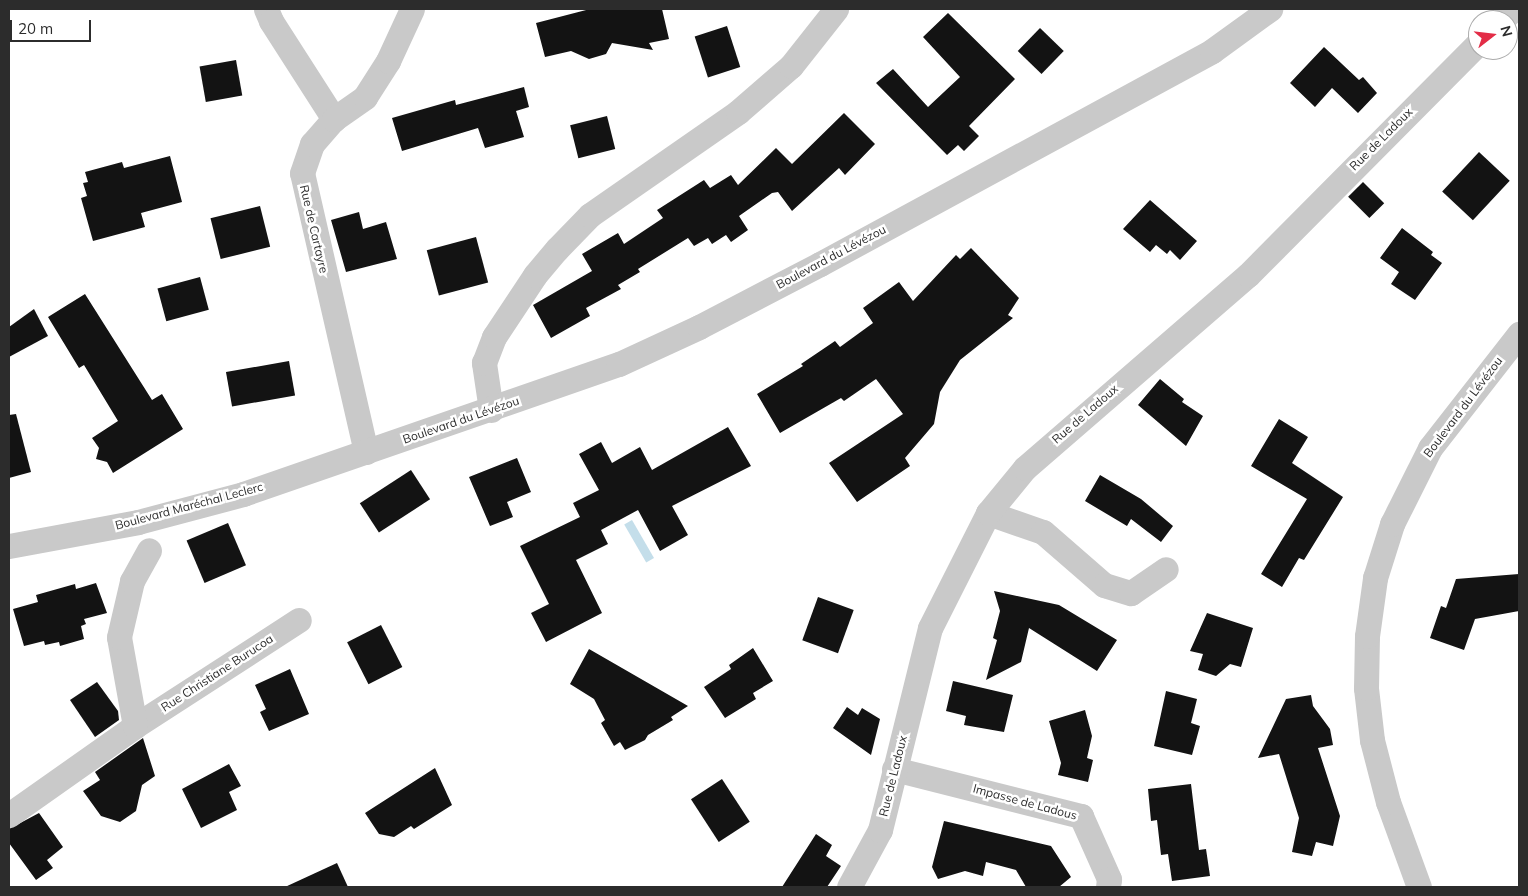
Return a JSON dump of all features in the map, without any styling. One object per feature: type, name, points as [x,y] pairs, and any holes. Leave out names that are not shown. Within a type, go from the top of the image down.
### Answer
[{"type":"street","points":[[266,9],[334,119]]},
{"type":"street","name":"Rue de Cartayre","points":[[366,452],[302,173],[312,144],[334,119],[365,97],[388,61],[412,9]]},
{"type":"street","points":[[491,410],[484,362],[494,337],[535,275],[557,249],[590,216],[738,112],[791,66],[836,9]]},
{"type":"street","name":"Boulevard du Lévézou","points":[[366,452],[619,364],[707,323],[1212,51],[1270,9]]},
{"type":"street","name":"Rue de Ladoux","points":[[849,887],[880,830],[930,628],[988,513],[1031,462],[1248,275],[1468,54]]},
{"type":"street","name":"Boulevard du Lévézou","points":[[1419,887],[1388,802],[1372,740],[1366,688],[1367,636],[1375,578],[1392,524],[1430,448],[1519,334]]},
{"type":"street","name":"Boulevard Maréchal Leclerc","points":[[9,546],[138,522],[243,494],[366,452]]},
{"type":"street","points":[[988,513],[1043,532],[1104,586],[1131,593],[1166,569]]},
{"type":"street","points":[[135,726],[120,637],[132,581],[149,550]]},
{"type":"street","name":"Rue Christiane Burucoa","points":[[9,815],[135,726],[299,620]]},
{"type":"street","name":"Impasse de Ladous","points":[[894,769],[1081,816],[1110,879],[1108,887]]},
{"type":"water","points":[[632,520],[654,558],[646,563],[624,524]]},
{"type":"building","points":[[590,9],[662,9],[669,39],[649,43],[653,50],[612,43],[606,54],[589,59],[571,51],[545,57],[536,23]]},
{"type":"building","points":[[948,13],[1015,79],[969,126],[979,136],[964,151],[958,145],[947,155],[876,83],[893,69],[928,107],[960,77],[923,37]]},
{"type":"building","points":[[727,26],[740,67],[708,77],[695,37]]},
{"type":"building","points":[[1040,28],[1064,51],[1042,74],[1018,51]]},
{"type":"building","points":[[1324,47],[1359,80],[1363,77],[1377,93],[1358,113],[1332,88],[1315,107],[1290,83]]},
{"type":"building","points":[[236,60],[242,95],[206,102],[200,66]]},
{"type":"building","points":[[524,87],[529,107],[516,111],[524,137],[485,148],[478,128],[402,151],[392,118],[455,100],[456,105]]},
{"type":"building","points":[[844,113],[875,144],[845,175],[839,168],[792,211],[778,192],[772,193],[739,216],[748,230],[731,242],[726,235],[712,244],[708,238],[694,246],[688,238],[638,269],[640,272],[618,285],[621,289],[586,308],[590,316],[551,338],[533,305],[592,271],[582,254],[618,233],[624,244],[663,218],[657,210],[704,180],[710,188],[731,175],[738,185],[776,148],[792,164]]},
{"type":"building","points":[[607,116],[615,149],[578,158],[570,125]]},
{"type":"building","points":[[1479,152],[1510,181],[1473,220],[1442,191]]},
{"type":"building","points":[[170,156],[182,202],[141,213],[145,227],[93,241],[81,198],[87,196],[83,183],[88,182],[85,172],[122,162],[124,168]]},
{"type":"building","points":[[1363,182],[1384,203],[1369,218],[1348,197]]},
{"type":"building","points":[[1150,200],[1197,241],[1180,260],[1170,250],[1167,254],[1156,245],[1150,252],[1123,229]]},
{"type":"building","points":[[260,206],[270,247],[221,259],[211,218]]},
{"type":"building","points":[[359,212],[363,229],[386,222],[397,259],[346,272],[331,220]]},
{"type":"building","points":[[1402,228],[1433,252],[1431,255],[1442,263],[1415,300],[1391,284],[1399,272],[1380,258]]},
{"type":"building","points":[[476,237],[488,282],[439,296],[427,250]]},
{"type":"building","points":[[971,248],[1019,298],[1008,315],[1013,318],[960,360],[940,392],[934,424],[905,458],[910,466],[857,502],[829,463],[903,414],[876,379],[844,401],[841,398],[780,433],[757,394],[803,366],[801,364],[835,341],[840,347],[873,323],[863,308],[899,282],[913,301],[956,255],[960,259]]},
{"type":"building","points":[[200,277],[209,310],[166,321],[157,288]]},
{"type":"building","points":[[85,294],[152,400],[162,394],[183,429],[113,473],[107,462],[96,459],[99,448],[92,438],[118,421],[84,365],[79,368],[48,317]]},
{"type":"building","points":[[34,309],[48,336],[9,357],[9,327]]},
{"type":"building","points":[[289,361],[295,395],[232,407],[226,372]]},
{"type":"building","points":[[1160,379],[1184,399],[1182,402],[1203,416],[1186,446],[1138,405]]},
{"type":"building","points":[[16,414],[31,472],[9,478],[9,415]]},
{"type":"building","points":[[1279,419],[1308,437],[1292,463],[1343,497],[1304,560],[1299,558],[1282,587],[1261,574],[1307,499],[1251,466]]},
{"type":"building","points":[[728,427],[751,466],[672,506],[688,535],[660,551],[638,510],[601,530],[608,544],[576,560],[602,613],[546,642],[531,613],[549,604],[520,546],[580,517],[573,503],[599,490],[579,454],[601,442],[612,463],[640,447],[652,470]]},
{"type":"building","points":[[517,458],[531,492],[507,502],[513,517],[490,526],[469,477]]},
{"type":"building","points":[[411,470],[430,499],[379,533],[360,503]]},
{"type":"building","points":[[1100,475],[1141,499],[1173,526],[1161,542],[1131,519],[1127,526],[1085,501]]},
{"type":"building","points":[[228,523],[246,565],[205,583],[187,541]]},
{"type":"building","points":[[1519,574],[1519,611],[1475,619],[1464,650],[1430,638],[1441,606],[1446,608],[1456,579]]},
{"type":"building","points":[[96,583],[107,613],[84,619],[86,624],[81,626],[84,639],[60,646],[59,642],[45,645],[44,641],[24,646],[13,609],[38,602],[36,595],[75,584],[76,589]]},
{"type":"building","points":[[994,591],[1059,605],[1117,640],[1097,671],[1029,628],[1021,662],[986,680],[997,640],[993,638],[1000,611]]},
{"type":"building","points":[[818,597],[854,610],[838,653],[802,640]]},
{"type":"building","points":[[1207,613],[1253,628],[1241,667],[1230,664],[1216,676],[1198,670],[1203,654],[1190,651]]},
{"type":"building","points":[[381,625],[402,667],[368,684],[347,642]]},
{"type":"building","points":[[753,648],[773,681],[753,693],[756,699],[725,718],[704,687],[731,669],[729,665]]},
{"type":"building","points":[[589,649],[688,706],[671,717],[673,720],[648,735],[645,740],[625,750],[620,742],[614,746],[601,723],[605,720],[594,699],[570,684]]},
{"type":"building","points":[[290,669],[309,714],[269,731],[260,712],[266,709],[255,685]]},
{"type":"building","points":[[953,681],[1013,695],[1004,732],[964,725],[966,716],[946,711]]},
{"type":"building","points":[[97,682],[118,711],[119,720],[95,737],[70,700]]},
{"type":"building","points":[[1166,691],[1197,699],[1191,723],[1200,726],[1192,755],[1154,746]]},
{"type":"building","points":[[1311,695],[1313,706],[1330,729],[1333,745],[1318,748],[1340,816],[1333,846],[1316,842],[1312,856],[1292,852],[1299,818],[1279,754],[1258,758],[1286,699]]},
{"type":"building","points":[[847,707],[858,715],[862,708],[880,719],[871,755],[833,728]]},
{"type":"building","points":[[1085,710],[1092,736],[1087,758],[1093,760],[1088,782],[1058,775],[1061,763],[1049,721]]},
{"type":"building","points":[[143,738],[155,776],[142,785],[136,811],[120,822],[101,816],[83,791],[100,780],[95,772]]},
{"type":"building","points":[[229,764],[241,786],[229,792],[237,810],[201,828],[182,789]]},
{"type":"building","points":[[435,768],[452,805],[414,829],[411,826],[394,837],[379,834],[365,813]]},
{"type":"building","points":[[722,779],[750,822],[719,842],[691,799]]},
{"type":"building","points":[[1191,784],[1199,850],[1206,849],[1210,876],[1172,881],[1168,854],[1161,855],[1157,820],[1151,821],[1148,789]]},
{"type":"building","points":[[39,813],[63,847],[47,860],[53,868],[36,880],[9,843],[9,829]]},
{"type":"building","points":[[944,821],[1051,846],[1071,877],[1059,887],[1026,887],[1016,870],[986,862],[983,876],[965,871],[938,879],[932,867]]},
{"type":"building","points":[[816,834],[832,845],[826,856],[841,866],[827,887],[782,887]]},
{"type":"building","points":[[337,863],[348,887],[285,887]]}]
